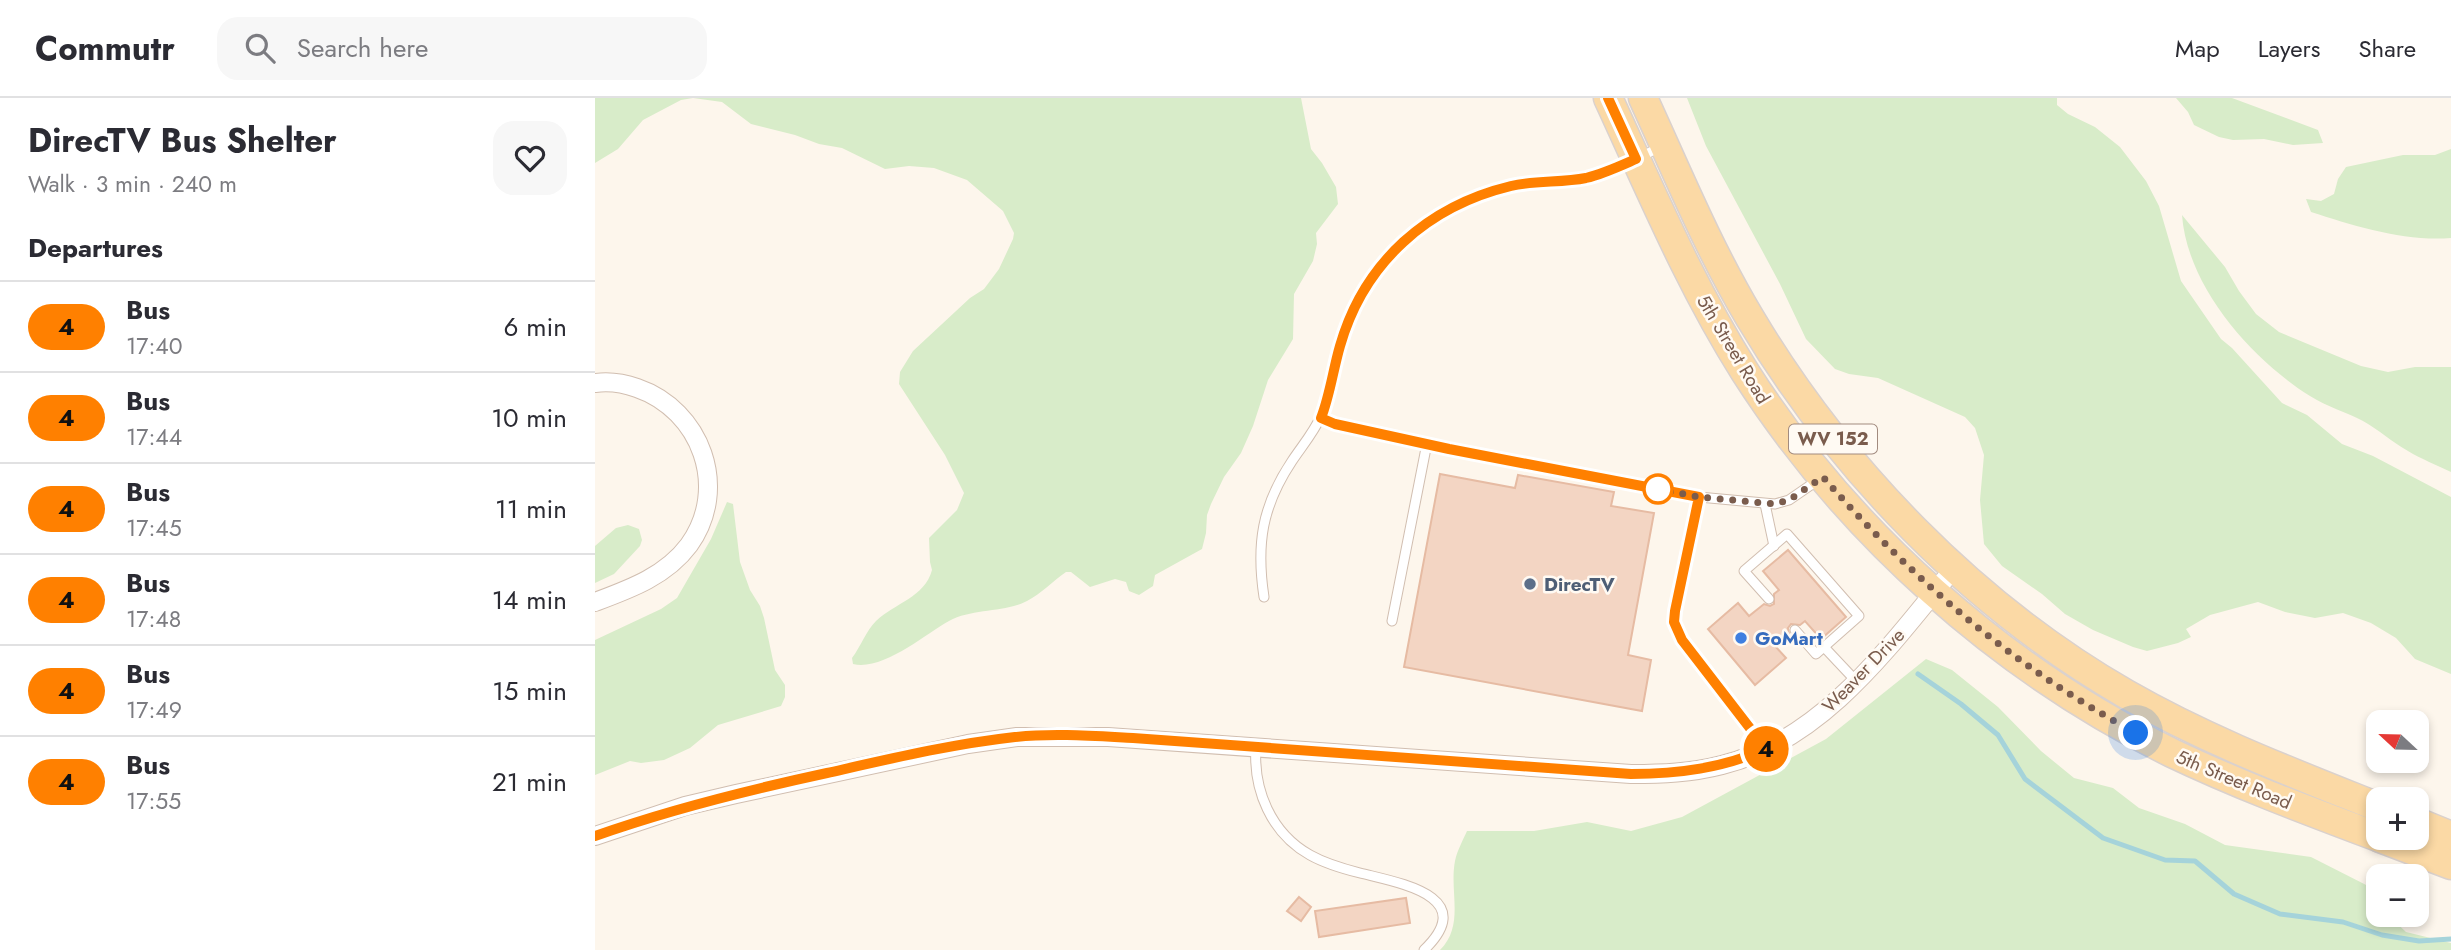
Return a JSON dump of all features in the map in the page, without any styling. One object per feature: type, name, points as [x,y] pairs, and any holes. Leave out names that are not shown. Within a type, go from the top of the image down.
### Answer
[{"type":"main road","name":"5th Street Road","points":[[1608,98],[1665,224],[1715,322],[1746,373],[1823,477],[1859,518],[1934,592],[2021,661],[2119,724],[2221,775],[2366,833]]},
{"type":"main road","name":"5th Street Road","points":[[1643,98],[1711,246],[1748,317],[1803,400],[1869,482],[1955,567],[2038,635],[2126,694],[2231,747],[2366,802]]},
{"type":"main road","points":[[2429,827],[2451,836]]},
{"type":"main road","name":"5th Street Road","points":[[2411,850],[2451,865]]},
{"type":"street","points":[[595,383],[615,382],[648,392],[677,411],[698,442],[708,479],[701,520],[690,543],[677,559],[638,585],[595,602]]},
{"type":"street","name":"Weaver Drive","points":[[595,836],[685,806],[736,794],[941,749],[1017,737],[1108,737],[1578,771],[1665,774],[1723,765],[1766,749],[1813,721],[1856,681],[1955,567]]},
{"type":"lane","points":[[1264,597],[1260,551],[1265,515],[1280,481],[1321,418],[1339,346],[1357,300],[1384,261],[1419,227],[1482,194],[1525,183],[1587,178],[1664,145]]},
{"type":"lane","points":[[1321,418],[1335,424],[1699,497],[1765,504],[1789,500],[1823,477]]},
{"type":"lane","points":[[1392,621],[1427,443]]},
{"type":"lane","points":[[1699,497],[1674,622],[1682,640],[1766,749]]},
{"type":"lane","points":[[1765,504],[1774,545]]},
{"type":"lane","points":[[1769,599],[1744,572],[1787,534],[1859,616],[1816,654],[1795,629]]},
{"type":"lane","points":[[1824,647],[1856,681]]},
{"type":"lane","points":[[1256,746],[1256,773],[1265,805],[1290,841],[1323,861],[1409,885],[1435,899],[1443,920],[1436,939],[1424,950]]},
{"type":"green space","points":[[595,98],[693,98],[681,100],[643,120],[618,149],[595,163]]},
{"type":"green space","points":[[693,98],[1301,98],[1311,149],[1336,187],[1338,204],[1316,233],[1317,244],[1313,261],[1294,294],[1293,339],[1268,380],[1241,453],[1224,477],[1211,504],[1202,549],[1155,575],[1153,586],[1139,595],[1129,591],[1126,582],[1115,579],[1090,587],[1071,572],[1066,572],[1037,595],[1018,605],[958,617],[890,657],[865,665],[853,664],[852,658],[872,625],[923,587],[932,570],[929,538],[957,510],[964,493],[945,455],[899,384],[900,372],[913,351],[970,298],[984,289],[999,269],[1014,233],[1003,211],[967,180],[934,168],[909,166],[885,169],[842,148],[751,124],[722,102]]},
{"type":"green space","points":[[1687,98],[2057,98],[2057,105],[2068,114],[2095,127],[2120,147],[2146,181],[2159,206],[2181,281],[2221,339],[2282,403],[2307,415],[2342,444],[2373,456],[2451,497],[2451,674],[2415,659],[2396,638],[2371,623],[2343,613],[2315,618],[2285,612],[2258,602],[2210,615],[2186,629],[2191,637],[2147,651],[2093,630],[2065,614],[2002,566],[1984,544],[1980,500],[1984,455],[1975,428],[1965,417],[1878,378],[1835,369],[1806,339],[1780,284],[1706,146]]},
{"type":"green space","points":[[2176,98],[2232,98],[2318,130],[2323,143],[2293,145],[2264,139],[2233,140],[2219,137],[2194,125],[2188,112]]},
{"type":"green space","points":[[2451,149],[2451,238],[2398,235],[2311,212],[2306,199],[2321,201],[2334,194],[2338,179],[2346,167],[2403,155],[2435,155]]},
{"type":"green space","points":[[2182,215],[2225,267],[2256,314],[2279,332],[2361,366],[2388,372],[2415,367],[2451,367],[2451,472],[2413,454],[2363,421],[2316,400],[2266,362],[2245,341],[2209,294],[2187,242]]},
{"type":"green space","points":[[727,502],[733,504],[740,562],[764,618],[775,670],[785,685],[785,697],[781,706],[718,725],[690,748],[664,760],[641,763],[630,761],[595,775],[595,640],[661,609],[677,598],[711,539]]},
{"type":"green space","points":[[628,525],[639,529],[642,540],[640,546],[614,574],[595,583],[595,546],[616,528]]},
{"type":"green space","points":[[1926,659],[1952,670],[1998,707],[2041,751],[2074,778],[2113,788],[2139,808],[2185,824],[2225,845],[2311,857],[2366,885],[2366,927],[2401,927],[2406,932],[2451,943],[2451,950],[1440,950],[1452,930],[1455,861],[1467,831],[1534,831],[1587,822],[1631,831],[1682,817],[1826,739]]},
{"type":"building","name":"DirecTV","points":[[1440,474],[1515,488],[1518,475],[1614,492],[1611,506],[1654,513],[1628,655],[1651,660],[1642,711],[1404,667]]},
{"type":"building","points":[[1788,550],[1846,617],[1821,639],[1805,621],[1800,625],[1791,624],[1788,628],[1789,634],[1775,646],[1786,658],[1755,685],[1708,629],[1738,603],[1749,616],[1764,604],[1774,604],[1774,594],[1779,590],[1763,571]]},
{"type":"building","points":[[1299,897],[1311,907],[1301,921],[1287,911]]},
{"type":"building","points":[[1406,898],[1410,923],[1319,937],[1315,911]]},
{"type":"waterway","points":[[1918,674],[1961,704],[1998,735],[2025,779],[2103,838],[2165,860],[2195,861],[2234,894],[2280,914],[2343,922],[2382,935],[2419,941],[2451,939]]},
{"type":"bus line","name":"4","points":[[595,836],[685,806],[736,794],[941,749],[1017,737],[1056,735],[1133,738],[1631,774],[1693,771],[1723,765],[1766,749],[1682,640],[1674,622],[1699,497],[1449,449],[1335,424],[1321,418],[1339,346],[1357,300],[1384,261],[1419,227],[1482,194],[1525,183],[1587,178],[1636,159],[1608,98]]},
{"type":"place","name":"DirecTV","points":[[1530,584]]},
{"type":"place","name":"GoMart","points":[[1741,638]]},
{"type":"route","points":[[1658,489],[1699,497],[1775,504],[1789,500],[1823,477],[1893,552],[1934,592],[1973,624],[2066,692],[2136,733]]}]
